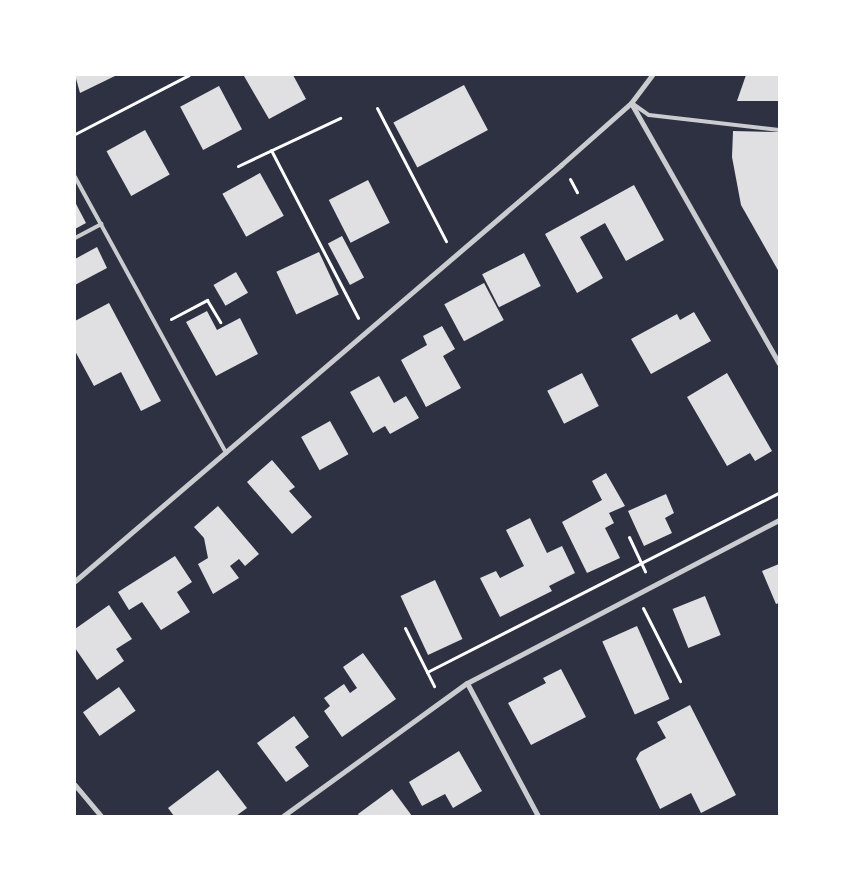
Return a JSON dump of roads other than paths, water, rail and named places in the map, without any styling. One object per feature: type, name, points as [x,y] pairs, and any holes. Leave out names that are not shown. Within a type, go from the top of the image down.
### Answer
[{"type":"street","points":[[75,581],[226,453],[364,329],[454,256],[631,103],[652,75]]},
{"type":"street","points":[[631,103],[779,363]]},
{"type":"street","points":[[283,816],[441,700],[468,683],[651,585],[779,520]]},
{"type":"street","points":[[468,683],[538,816]]},
{"type":"street","points":[[75,784],[101,816]]},
{"type":"lane","points":[[631,103],[649,115],[779,130]]},
{"type":"lane","points":[[75,177],[226,453]]},
{"type":"lane","points":[[75,238],[101,224]]}]
